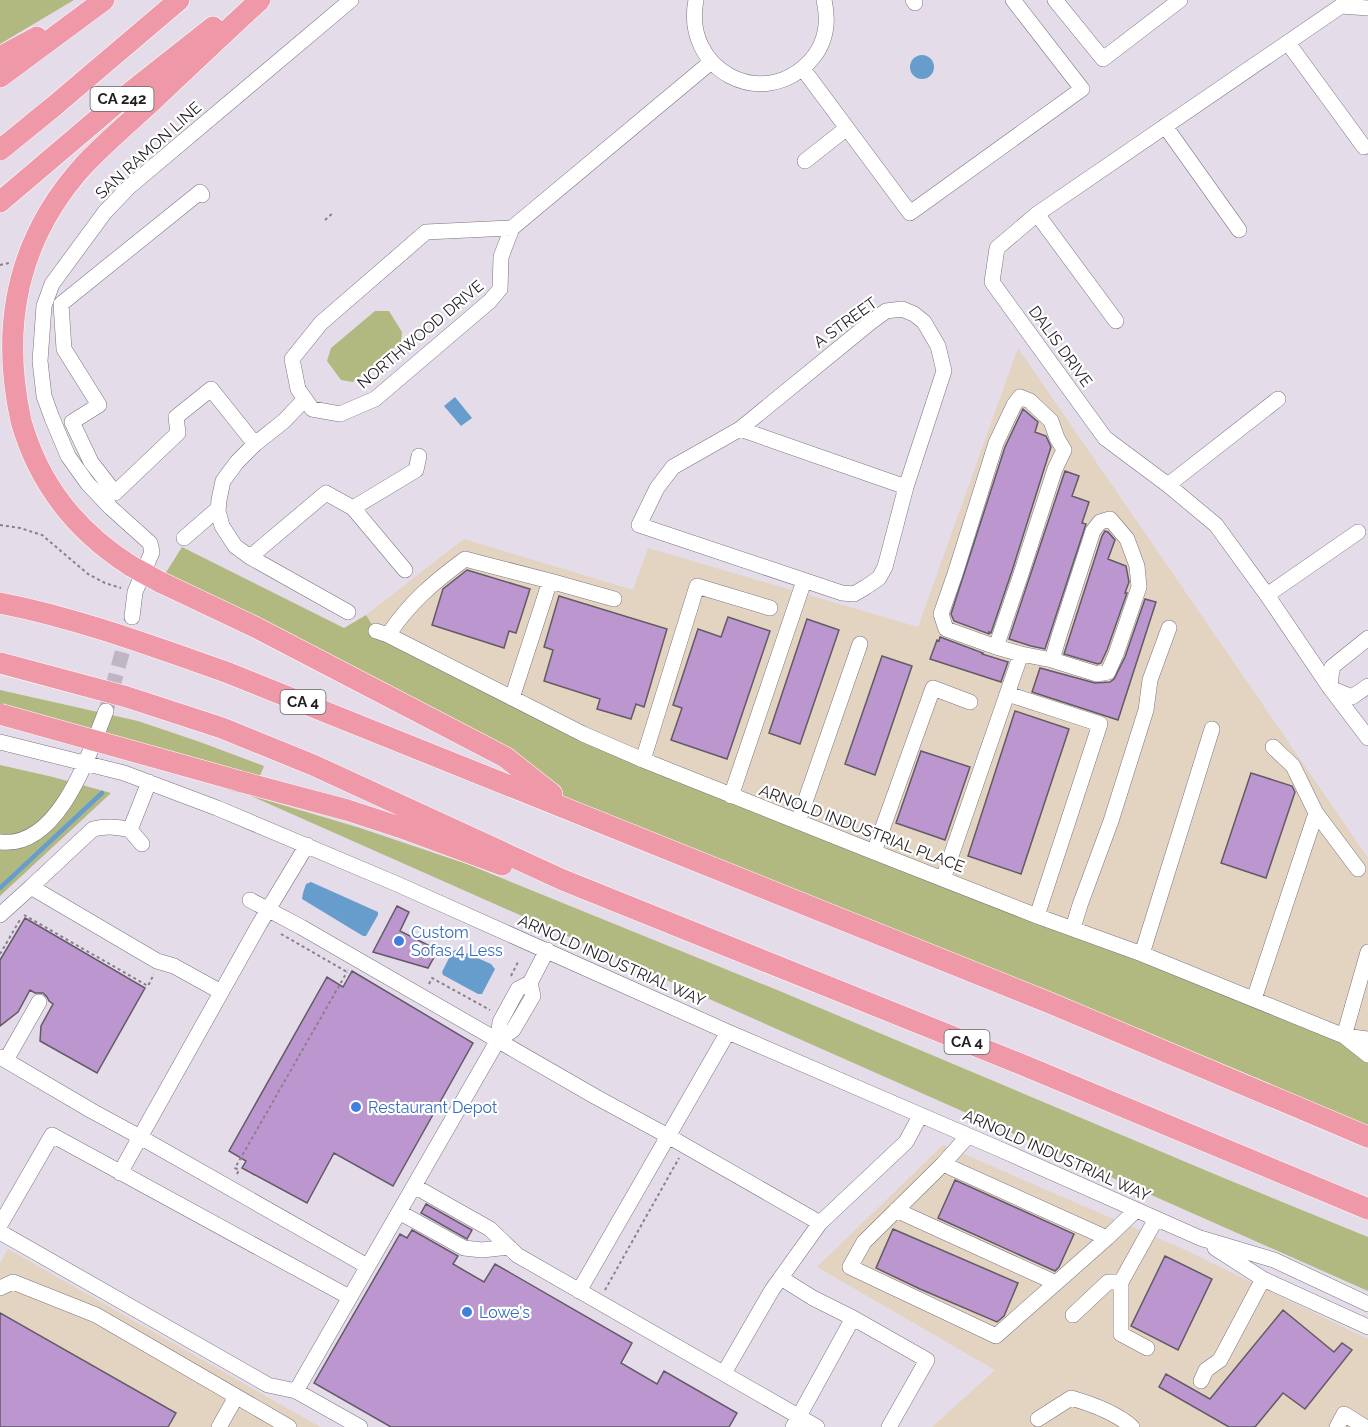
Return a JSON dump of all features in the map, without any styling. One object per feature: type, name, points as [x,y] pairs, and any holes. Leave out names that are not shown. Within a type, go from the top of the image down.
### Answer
[{"type":"highway","name":"CA 242","points":[[0,150],[179,0]]},
{"type":"highway","name":"CA 242","points":[[0,202],[113,106],[247,0]]},
{"type":"highway","points":[[260,0],[84,165],[48,212],[34,236],[23,260],[16,286],[9,343],[10,371],[24,432],[36,463],[64,508],[111,554],[160,582],[255,627],[505,757],[573,811]]},
{"type":"highway","points":[[0,57],[102,1]]},
{"type":"highway","points":[[0,77],[102,1]]},
{"type":"highway","points":[[0,594],[28,608]]},
{"type":"highway","name":"CA 4","points":[[0,603],[28,608],[140,642],[226,672],[1050,1003],[1368,1137]]},
{"type":"highway","name":"CA 4","points":[[0,663],[126,697],[222,729],[313,765],[563,880],[1023,1065],[1368,1209]]},
{"type":"highway","points":[[0,671],[66,680]]},
{"type":"highway","points":[[0,714],[347,810],[508,867],[563,880]]},
{"type":"street","name":"SAN RAMON LINE","points":[[132,617],[135,592],[152,552],[150,543],[88,484],[68,456],[44,396],[40,362],[44,306],[52,284],[105,212],[129,187],[351,0]]},
{"type":"street","points":[[696,0],[693,12],[695,30],[700,48],[711,62],[727,75],[746,82],[766,84],[785,80],[803,69],[817,54],[825,35],[827,14],[824,0]]},
{"type":"street","points":[[803,69],[910,213],[1082,89],[1013,0]]},
{"type":"street","points":[[1055,0],[1103,59],[1179,0]]},
{"type":"street","name":"DALIS DRIVE","points":[[1368,8],[1341,6],[1036,214],[997,248],[992,282],[1105,438],[1168,485],[1216,525],[1330,688],[1368,738]]},
{"type":"street","points":[[1288,43],[1364,147]]},
{"type":"street","name":"NORTHWOOD DRIVE","points":[[305,399],[312,409],[340,414],[375,399],[490,301],[500,289],[501,257],[512,228],[711,62]]},
{"type":"street","points":[[1165,126],[1239,231]]},
{"type":"street","points":[[805,161],[847,129]]},
{"type":"street","points":[[202,195],[200,192],[61,304],[64,349],[99,405],[72,422],[91,462],[116,493],[178,433],[176,417],[211,389],[255,444]]},
{"type":"street","points":[[1036,214],[1116,321]]},
{"type":"street","points":[[348,612],[250,557],[235,546],[222,526],[218,512],[224,481],[237,462],[284,421],[305,399],[298,390],[292,359],[321,323],[426,232],[512,228]]},
{"type":"street","name":"A STREET","points":[[903,309],[924,322],[939,346],[944,371],[906,487],[885,567],[879,578],[854,594],[842,593],[804,581],[639,525],[657,488],[673,467],[740,429],[886,311],[903,309]]},
{"type":"street","points":[[996,647],[1055,469],[1064,450],[1051,422],[1030,401],[1020,398],[1014,405],[996,443],[941,614],[946,629],[996,647],[1052,660],[1097,674],[1108,672],[1139,587],[1137,566],[1127,539],[1110,519],[1100,522],[1093,531],[1052,660]]},
{"type":"street","points":[[1168,485],[1278,399]]},
{"type":"street","points":[[740,429],[906,487]]},
{"type":"street","points":[[353,508],[416,470],[419,456]]},
{"type":"street","points":[[250,557],[326,493],[353,508],[405,570]]},
{"type":"street","points":[[184,538],[214,512],[218,512]]},
{"type":"street","points":[[1267,595],[1358,532]]},
{"type":"street","name":"ARNOLD INDUSTRIAL PLACE","points":[[550,581],[465,559],[437,579],[382,633],[583,734],[643,760],[1037,916],[1142,954],[1344,1036],[1368,1039]]},
{"type":"street","points":[[512,698],[550,581],[614,599]]},
{"type":"street","points":[[731,796],[804,581]]},
{"type":"street","points":[[643,760],[697,586],[770,608]]},
{"type":"street","points":[[1073,928],[1111,821],[1146,710],[1150,680],[1169,628]]},
{"type":"street","points":[[1368,638],[1332,666],[1330,688],[1352,697],[1368,686]]},
{"type":"street","points":[[798,822],[860,644]]},
{"type":"street","points":[[943,879],[1021,654]]},
{"type":"street","points":[[874,852],[933,688],[970,702]]},
{"type":"street","points":[[1008,694],[1100,724],[1037,916]]},
{"type":"street","points":[[0,842],[6,843],[28,838],[46,825],[62,806],[85,763],[105,711]]},
{"type":"street","points":[[1142,954],[1212,729]]},
{"type":"street","name":"ARNOLD INDUSTRIAL WAY","points":[[0,742],[149,782],[307,845],[1156,1219],[1200,1238],[1274,1260],[1368,1304]]},
{"type":"street","points":[[1274,747],[1293,766],[1316,813],[1358,869]]},
{"type":"street","points":[[130,830],[149,782]]},
{"type":"street","points":[[1254,999],[1316,813]]},
{"type":"street","points":[[0,915],[93,829],[116,826],[130,830],[142,844]]},
{"type":"street","points":[[120,1173],[268,909],[307,845]]},
{"type":"street","points":[[31,887],[157,961],[174,966],[221,992]]},
{"type":"street","points":[[250,900],[820,1223]]},
{"type":"street","points":[[296,1391],[498,1040],[500,1023],[519,989],[530,983],[547,950]]},
{"type":"street","points":[[1344,1036],[1368,952]]},
{"type":"street","points":[[39,1002],[3,1058],[92,1111],[367,1266]]},
{"type":"street","points":[[579,1292],[728,1032]]},
{"type":"street","name":"ARNOLD INDUSTRIAL PLACE","points":[[1344,1036],[1368,1055]]},
{"type":"street","points":[[724,1373],[772,1290],[820,1223],[906,1142],[920,1116]]},
{"type":"street","points":[[0,1225],[52,1136],[350,1297]]},
{"type":"street","points":[[968,1136],[864,1242],[850,1267],[996,1336],[1136,1210]]},
{"type":"street","points":[[942,1164],[1107,1238]]},
{"type":"street","points":[[414,1186],[490,1229],[517,1255],[724,1373],[796,1422],[817,1427]]},
{"type":"street","points":[[896,1210],[1056,1283]]},
{"type":"street","points":[[399,1212],[464,1248],[482,1250],[509,1247]]},
{"type":"street","points":[[1147,1348],[1121,1334],[1121,1282],[1156,1219]]},
{"type":"street","points":[[0,1232],[268,1385],[296,1391],[360,1427]]},
{"type":"street","name":"ARNOLD INDUSTRIAL WAY","points":[[1200,1238],[1263,1279],[1368,1327]]},
{"type":"street","points":[[781,1278],[927,1360],[889,1427]]},
{"type":"street","points":[[1201,1382],[1206,1370],[1220,1360],[1263,1279]]},
{"type":"street","points":[[0,1288],[13,1282],[96,1315],[289,1427]]},
{"type":"street","points":[[1073,1315],[1108,1282],[1121,1282]]},
{"type":"street","points":[[796,1422],[853,1318]]},
{"type":"street","points":[[219,1427],[236,1396]]},
{"type":"street","points":[[1038,1419],[1071,1398],[1098,1406],[1132,1427]]},
{"type":"street","points":[[1337,1427],[1344,1414],[1365,1427]]},
{"type":"path","points":[[324,220],[334,212]]},
{"type":"path","points":[[0,525],[42,535],[88,574],[105,583],[135,592]]},
{"type":"path","points":[[0,954],[23,914],[148,986],[154,975]]},
{"type":"path","points":[[229,1189],[238,1170],[235,1168],[347,972]]},
{"type":"path","points":[[598,1302],[679,1157]]},
{"type":"shaded area","points":[[1018,348],[1368,858],[1368,1039],[731,796],[376,631],[366,615],[464,539],[633,590],[648,548],[918,627]]},
{"type":"shaded area","points":[[943,1145],[1183,1249],[1368,1339],[1368,1427],[932,1427],[995,1370],[817,1267]]},
{"type":"shaded area","points":[[8,1249],[320,1427],[0,1427],[0,1263]]},
{"type":"green space","points":[[0,0],[74,0],[0,44]]},
{"type":"green space","points":[[375,311],[389,311],[402,332],[401,342],[353,382],[341,380],[327,361],[331,348]]},
{"type":"green space","points":[[182,547],[344,628],[366,615],[376,631],[583,734],[1142,954],[1368,1055],[1368,1139],[573,811],[505,757],[160,582]]},
{"type":"green space","points":[[0,690],[138,721],[264,766],[259,778],[241,774],[236,792],[133,758],[0,721]]},
{"type":"green space","points":[[0,765],[111,793],[0,896]]},
{"type":"green space","points":[[249,795],[357,827],[467,864],[782,992],[1368,1237],[1368,1291]]},
{"type":"water","points":[[922,55],[927,56],[933,62],[933,72],[927,78],[922,79],[917,78],[911,72],[910,67],[911,62],[917,56]]},
{"type":"water","points":[[455,397],[472,418],[461,426],[444,406]]},
{"type":"water","points":[[311,882],[378,912],[366,936],[302,899],[306,884]]},
{"type":"water","points":[[457,949],[491,964],[495,969],[482,994],[443,975],[442,972],[452,952]]},
{"type":"building","points":[[1023,409],[1038,422],[1035,432],[1046,436],[1051,447],[1012,571],[989,634],[954,621],[951,614],[1005,447]]},
{"type":"building","points":[[1065,471],[1079,476],[1072,496],[1089,502],[1082,523],[1086,524],[1045,649],[1009,639]]},
{"type":"building","points":[[1105,531],[1115,540],[1108,559],[1126,566],[1129,582],[1107,650],[1101,663],[1098,664],[1064,654]]},
{"type":"building","points":[[467,570],[530,589],[516,633],[509,631],[504,648],[432,625],[443,589]]},
{"type":"building","points":[[559,596],[667,629],[644,707],[636,704],[631,719],[597,709],[600,699],[544,681],[553,650],[544,647]]},
{"type":"building","points":[[1145,599],[1156,602],[1118,720],[1032,692],[1040,668],[1095,683],[1110,682],[1114,679],[1125,657]]},
{"type":"building","points":[[728,617],[770,631],[727,759],[671,740],[682,708],[673,705],[698,629],[721,637]]},
{"type":"building","points":[[807,619],[839,630],[800,744],[769,733]]},
{"type":"building","points":[[940,637],[1008,662],[1001,682],[930,659]]},
{"type":"building","points":[[882,656],[912,666],[875,775],[845,764]]},
{"type":"building","points":[[1015,711],[1069,729],[1021,874],[968,856]]},
{"type":"building","points":[[921,751],[970,767],[945,840],[896,823]]},
{"type":"building","points":[[1251,773],[1292,786],[1295,792],[1266,878],[1221,863]]},
{"type":"building","name":"Custom Sofas 4 Less","points":[[397,906],[409,912],[400,931],[438,950],[428,968],[373,952]]},
{"type":"building","points":[[25,918],[145,988],[97,1073],[40,1041],[41,1026],[53,1004],[43,993],[30,990],[18,1012],[0,1026],[0,960]]},
{"type":"building","name":"Restaurant Depot","points":[[352,971],[473,1043],[393,1186],[334,1153],[307,1203],[242,1168],[246,1161],[229,1151],[327,977],[343,987]]},
{"type":"building","points":[[955,1180],[1074,1234],[1059,1267],[1055,1271],[938,1218]]},
{"type":"building","points":[[426,1204],[472,1230],[467,1239],[421,1213]]},
{"type":"building","points":[[893,1229],[1018,1283],[1004,1316],[997,1322],[876,1268]]},
{"type":"building","name":"Lowe's","points":[[412,1230],[458,1256],[453,1264],[484,1282],[495,1264],[632,1343],[621,1363],[657,1384],[664,1371],[737,1413],[729,1427],[391,1427],[314,1383],[400,1234],[407,1238]]},
{"type":"building","points":[[1165,1256],[1212,1279],[1178,1350],[1131,1326]]},
{"type":"building","points":[[1283,1310],[1334,1352],[1342,1343],[1352,1350],[1305,1409],[1283,1393],[1255,1427],[1229,1427],[1159,1387],[1166,1374],[1210,1399]]},
{"type":"building","points":[[0,1313],[176,1413],[168,1427],[0,1427]]},
{"type":"waterway","points":[[0,888],[102,793]]},
{"type":"tunnel","points":[[106,711],[132,617]]},
{"type":"place","name":"Custom Sofas 4 Less","points":[[399,941]]},
{"type":"place","name":"Restaurant Depot","points":[[356,1107]]},
{"type":"place","name":"Lowe's","points":[[467,1312]]}]
